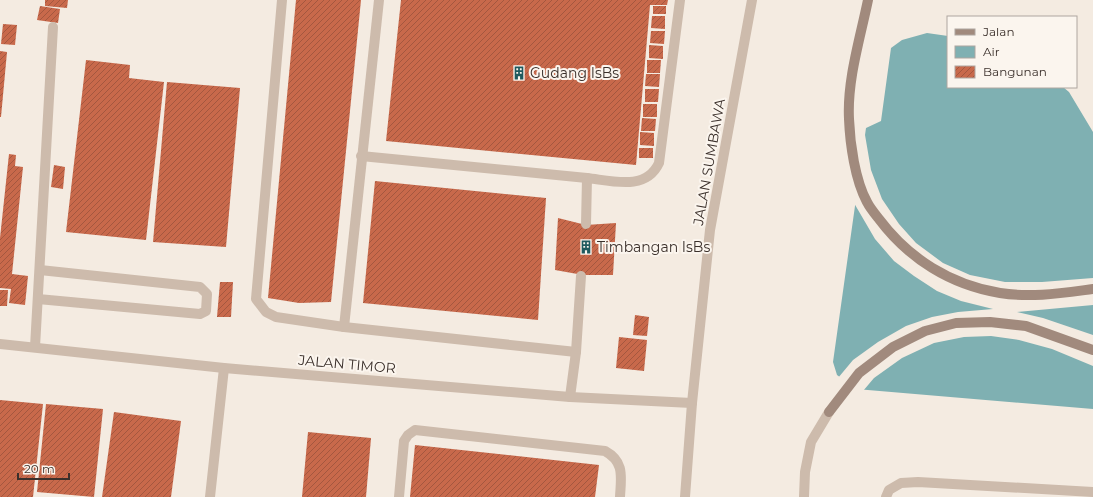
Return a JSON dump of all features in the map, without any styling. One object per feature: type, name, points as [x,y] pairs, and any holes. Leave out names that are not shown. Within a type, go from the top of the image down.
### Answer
[{"type":"main road","points":[[868,0],[851,79],[849,118],[853,160],[867,202],[892,236],[924,264],[960,284],[1000,294],[1047,296],[1093,289]]},
{"type":"main road","points":[[829,412],[859,373],[893,347],[925,331],[956,323],[990,322],[1026,326],[1093,350]]},
{"type":"street","points":[[282,0],[256,299],[266,312],[276,317],[344,327],[576,352]]},
{"type":"street","points":[[344,327],[361,156],[379,0]]},
{"type":"street","points":[[361,156],[633,183],[648,178],[655,172],[660,163],[680,0]]},
{"type":"street","name":"JALAN SUMBAWA","points":[[685,497],[692,403],[710,230],[752,0]]},
{"type":"street","points":[[36,347],[53,27]]},
{"type":"street","points":[[586,224],[587,178]]},
{"type":"street","points":[[38,299],[200,314],[206,311],[207,294],[200,287],[40,270]]},
{"type":"street","points":[[570,397],[576,352],[581,276]]},
{"type":"street","name":"JALAN TIMOR","points":[[0,344],[224,368],[570,397],[692,403]]},
{"type":"street","points":[[210,497],[224,368]]},
{"type":"street","points":[[804,497],[805,472],[811,442],[829,412]]},
{"type":"street","points":[[399,497],[404,441],[408,435],[415,430],[605,451],[613,456],[621,472],[620,497]]},
{"type":"street","points":[[886,497],[889,490],[901,483],[918,482],[1093,492]]},
{"type":"water","points":[[927,33],[947,36],[947,88],[1064,88],[1069,92],[1093,132],[1093,409],[856,389],[837,375],[833,362],[866,128],[881,121],[891,48],[902,40]]},
{"type":"pier","points":[[864,129],[871,170],[882,199],[899,224],[916,243],[943,263],[970,275],[1005,282],[1042,282],[1093,278],[1093,305],[1017,312],[1043,318],[1093,335],[1093,366],[1052,349],[1019,340],[991,336],[964,337],[934,343],[902,358],[874,378],[863,391],[855,390],[838,378],[853,360],[878,342],[906,326],[932,317],[958,312],[993,309],[961,301],[937,291],[894,261],[875,239],[854,203]]},
{"type":"building","points":[[45,0],[68,0],[67,8],[45,6]]},
{"type":"building","points":[[296,0],[361,0],[331,302],[299,303],[268,298]]},
{"type":"building","name":"Gudang IsBs","points":[[401,0],[668,0],[667,5],[650,5],[636,165],[386,141]]},
{"type":"building","points":[[40,6],[60,9],[58,23],[37,20]]},
{"type":"building","points":[[653,6],[666,6],[666,14],[653,14]]},
{"type":"building","points":[[652,16],[665,16],[665,29],[651,28]]},
{"type":"building","points":[[3,24],[17,25],[15,45],[1,44]]},
{"type":"building","points":[[651,31],[665,31],[664,44],[650,43]]},
{"type":"building","points":[[649,45],[663,46],[663,59],[649,58]]},
{"type":"building","points":[[0,51],[7,52],[1,117],[0,117]]},
{"type":"building","points":[[86,60],[130,65],[129,78],[164,82],[146,240],[66,232]]},
{"type":"building","points":[[647,60],[661,60],[660,73],[647,73]]},
{"type":"building","points":[[646,74],[660,74],[659,87],[645,86]]},
{"type":"building","points":[[167,82],[240,88],[226,247],[153,242]]},
{"type":"building","points":[[645,89],[659,89],[658,102],[645,102]]},
{"type":"building","points":[[643,104],[657,104],[657,117],[643,117]]},
{"type":"building","points":[[642,118],[656,119],[655,131],[641,131]]},
{"type":"building","points":[[640,132],[654,133],[654,146],[640,145]]},
{"type":"building","points":[[639,148],[653,148],[653,158],[639,158]]},
{"type":"building","points":[[9,154],[16,155],[15,166],[23,167],[12,274],[28,276],[25,305],[9,303],[11,289],[0,288],[0,238]]},
{"type":"building","points":[[54,165],[65,167],[63,189],[51,187]]},
{"type":"building","points":[[375,181],[546,198],[538,320],[363,303]]},
{"type":"building","name":"Timbangan IsBs","points":[[558,218],[586,225],[616,223],[613,275],[583,275],[555,270]]},
{"type":"building","points":[[220,282],[233,282],[231,317],[217,317]]},
{"type":"building","points":[[0,290],[8,290],[7,306],[0,306]]},
{"type":"building","points":[[635,315],[649,317],[647,336],[633,335]]},
{"type":"building","points":[[619,337],[647,340],[644,371],[616,368]]},
{"type":"building","points":[[0,400],[43,404],[33,497],[0,497]]},
{"type":"building","points":[[46,404],[103,409],[94,497],[37,492]]},
{"type":"building","points":[[114,412],[181,421],[171,497],[102,497]]},
{"type":"building","points":[[308,432],[371,438],[366,497],[302,497]]},
{"type":"building","points":[[415,445],[599,465],[595,497],[410,497]]},
{"type":"place","name":"Gudang IsBs","points":[[519,73]]},
{"type":"place","name":"Timbangan IsBs","points":[[586,247]]}]
